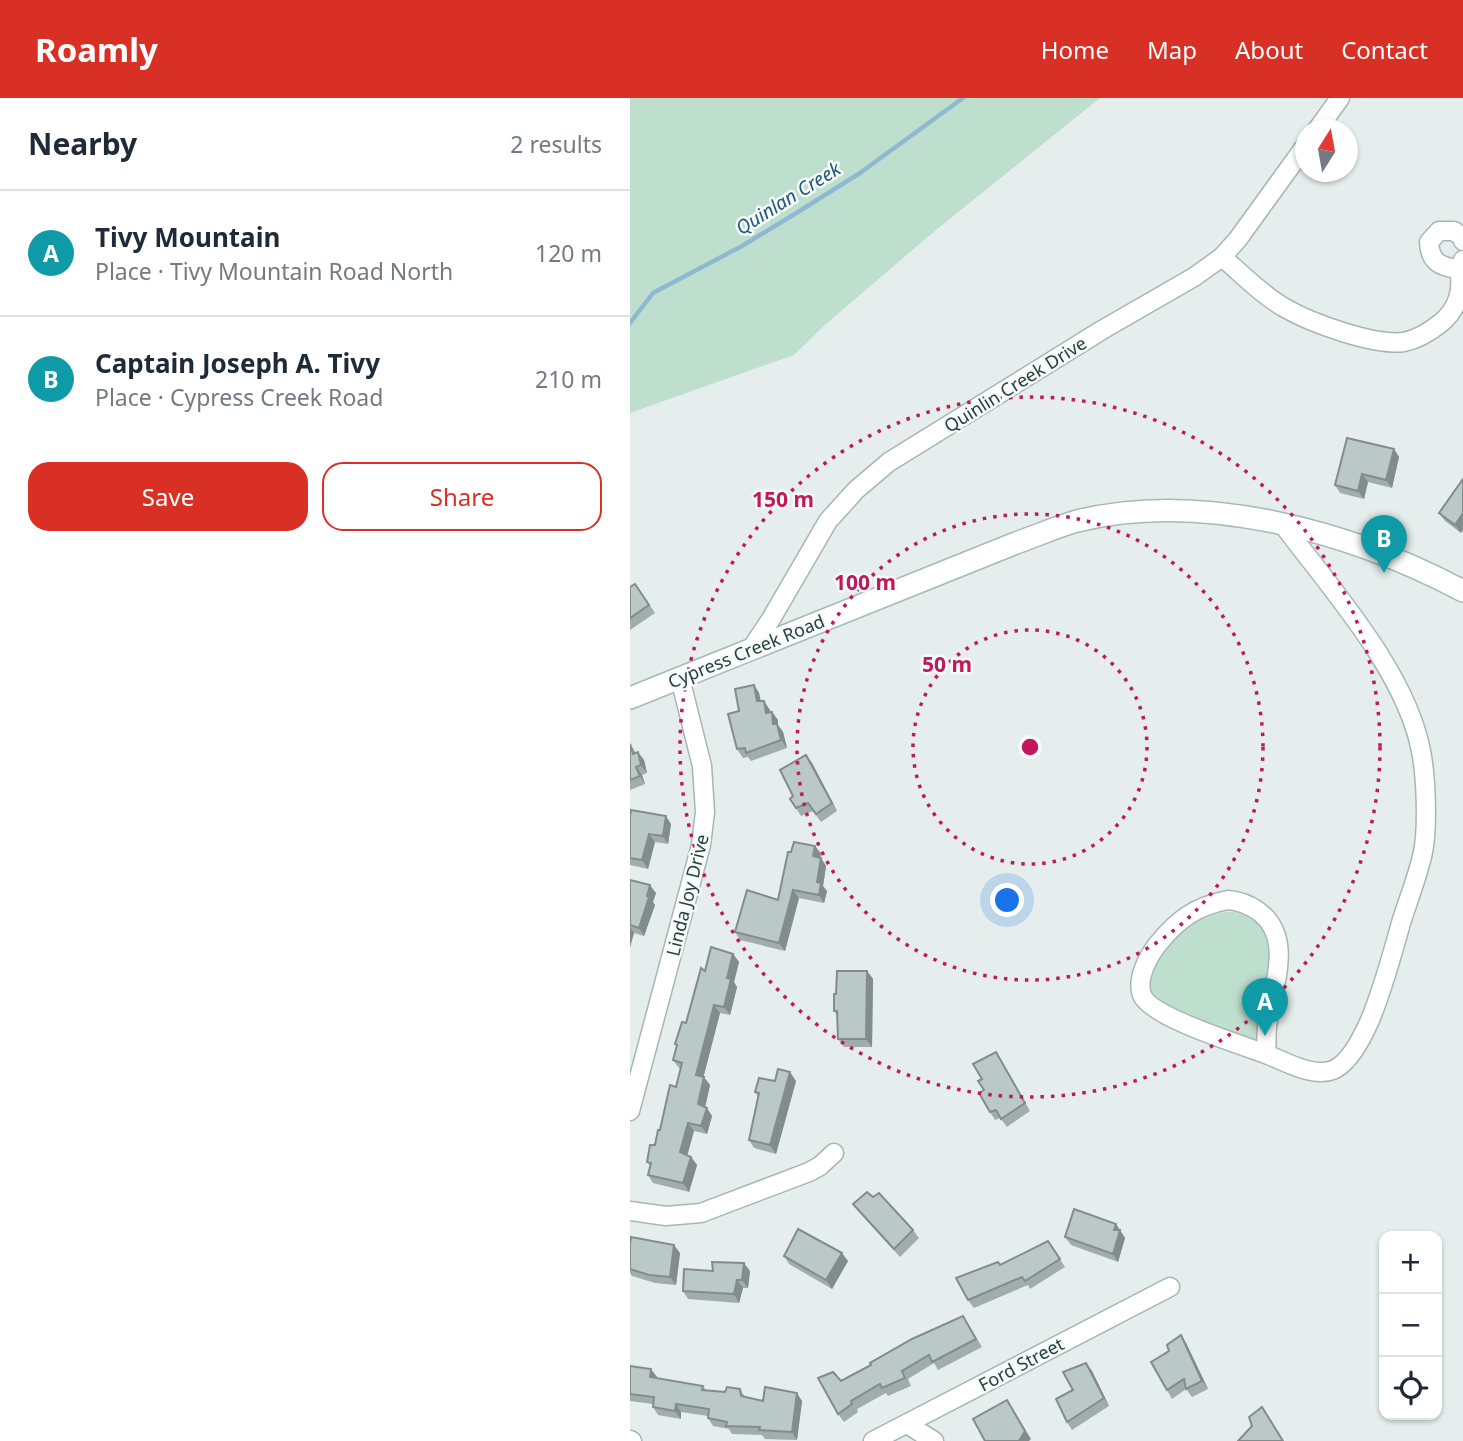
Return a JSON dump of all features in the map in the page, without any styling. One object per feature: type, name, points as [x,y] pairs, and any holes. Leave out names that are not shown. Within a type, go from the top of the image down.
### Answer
[{"type":"main road","name":"Cypress Creek Road","points":[[630,698],[1016,543],[1076,522],[1125,513],[1196,511],[1250,518],[1346,542],[1418,567],[1463,591]]},
{"type":"street","points":[[1325,119],[1340,98]]},
{"type":"street","name":"Quinlin Creek Drive","points":[[751,649],[771,620],[828,521],[856,490],[880,469],[1102,330],[1194,277],[1222,257],[1295,160]]},
{"type":"street","points":[[1222,257],[1283,307],[1315,323],[1378,340],[1404,342],[1429,333],[1449,316],[1461,296],[1461,265],[1445,268],[1435,262],[1429,253],[1429,242],[1439,231],[1454,232],[1462,237],[1463,242]]},
{"type":"street","points":[[1266,1054],[1267,1027],[1279,966],[1279,948],[1273,929],[1263,914],[1238,901],[1206,904],[1185,916],[1154,950],[1145,966],[1141,982],[1142,995],[1150,1006],[1175,1020],[1266,1054],[1307,1069],[1333,1070],[1350,1055],[1370,1020],[1423,850],[1425,810],[1421,752],[1405,697],[1345,607],[1284,526]]},
{"type":"street","name":"Linda Joy Drive","points":[[630,1111],[702,845],[705,812],[702,765],[680,678]]},
{"type":"street","points":[[630,1211],[666,1216],[701,1213],[809,1172],[834,1153]]},
{"type":"street","name":"Ford Street","points":[[873,1441],[1170,1287]]},
{"type":"street","points":[[907,1424],[934,1441]]},
{"type":"green space","points":[[630,98],[1100,98],[936,230],[826,324],[794,355],[630,413]]},
{"type":"green space","points":[[1236,912],[1258,924],[1266,933],[1270,944],[1270,980],[1261,1046],[1203,1026],[1173,1012],[1154,996],[1150,984],[1151,971],[1157,958],[1179,935],[1215,914]]},
{"type":"building","points":[[1347,438],[1394,449],[1386,480],[1362,474],[1358,491],[1335,485]]},
{"type":"building","points":[[1463,479],[1463,513],[1455,525],[1439,513]]},
{"type":"building","points":[[635,584],[649,605],[630,618],[630,587]]},
{"type":"building","points":[[754,685],[757,701],[764,701],[766,713],[772,712],[773,724],[777,724],[781,740],[746,753],[745,748],[737,749],[728,714],[739,711],[735,689]]},
{"type":"building","points":[[630,744],[633,754],[638,752],[641,765],[636,767],[640,776],[630,780]]},
{"type":"building","points":[[806,755],[832,803],[816,814],[808,803],[796,808],[780,770]]},
{"type":"building","points":[[631,810],[666,816],[663,836],[649,834],[642,860],[630,858]]},
{"type":"building","points":[[794,842],[815,846],[813,856],[821,858],[817,882],[821,883],[819,895],[793,890],[779,943],[735,932],[747,890],[778,900],[788,852],[791,852]]},
{"type":"building","points":[[630,880],[650,885],[639,928],[630,925]]},
{"type":"building","points":[[711,947],[733,954],[727,978],[731,979],[724,1007],[714,1005],[696,1075],[704,1077],[698,1104],[707,1108],[701,1126],[688,1123],[680,1152],[691,1157],[683,1183],[648,1175],[651,1163],[647,1162],[650,1145],[655,1145],[660,1130],[670,1085],[676,1087],[682,1063],[673,1060],[677,1045],[675,1044],[682,1022],[686,1023],[701,968],[705,971]]},
{"type":"building","points":[[837,971],[867,971],[866,1039],[838,1039],[837,1011],[834,1011]]},
{"type":"building","points":[[996,1052],[1025,1103],[1001,1119],[996,1110],[990,1112],[979,1093],[984,1090],[978,1081],[982,1079],[973,1064]]},
{"type":"building","points":[[778,1069],[790,1072],[770,1145],[749,1140],[759,1093],[755,1092],[759,1078],[775,1081]]},
{"type":"building","points":[[867,1192],[873,1197],[879,1193],[913,1230],[894,1249],[853,1204]]},
{"type":"building","points":[[1074,1209],[1116,1224],[1114,1230],[1120,1230],[1113,1254],[1065,1237]]},
{"type":"building","points":[[798,1229],[842,1253],[826,1280],[784,1256]]},
{"type":"building","points":[[631,1237],[674,1245],[670,1277],[649,1275],[630,1269]]},
{"type":"building","points":[[1048,1241],[1060,1259],[1025,1281],[1022,1277],[968,1300],[956,1278],[998,1262],[1000,1265]]},
{"type":"building","points":[[712,1262],[744,1263],[742,1280],[737,1280],[734,1294],[683,1291],[684,1269],[713,1271]]},
{"type":"building","points":[[963,1316],[976,1339],[932,1362],[929,1355],[902,1371],[905,1378],[882,1388],[880,1384],[851,1401],[852,1404],[838,1414],[818,1378],[833,1372],[841,1381],[912,1339]]},
{"type":"building","points":[[1181,1335],[1202,1381],[1186,1389],[1184,1379],[1167,1390],[1151,1362],[1169,1351],[1167,1345]]},
{"type":"building","points":[[1086,1363],[1104,1398],[1067,1422],[1056,1399],[1073,1390],[1063,1372]]},
{"type":"building","points":[[630,1366],[651,1369],[650,1377],[703,1386],[702,1390],[725,1392],[727,1387],[740,1389],[741,1396],[763,1401],[765,1387],[797,1393],[792,1432],[726,1426],[727,1422],[708,1418],[709,1409],[676,1404],[675,1411],[653,1407],[654,1397],[630,1394]]},
{"type":"building","points":[[1007,1400],[1025,1431],[1019,1441],[985,1441],[973,1419]]},
{"type":"building","points":[[1262,1407],[1283,1441],[1238,1441],[1252,1426],[1249,1417]]},
{"type":"waterway","name":"Quinlan Creek","points":[[630,323],[653,293],[742,246],[798,212],[860,173],[963,98]]},
{"type":"place","name":"Captain Joseph A. Tivy","points":[[1384,573]]},
{"type":"place","name":"Tivy Mountain","points":[[1265,1036]]}]
